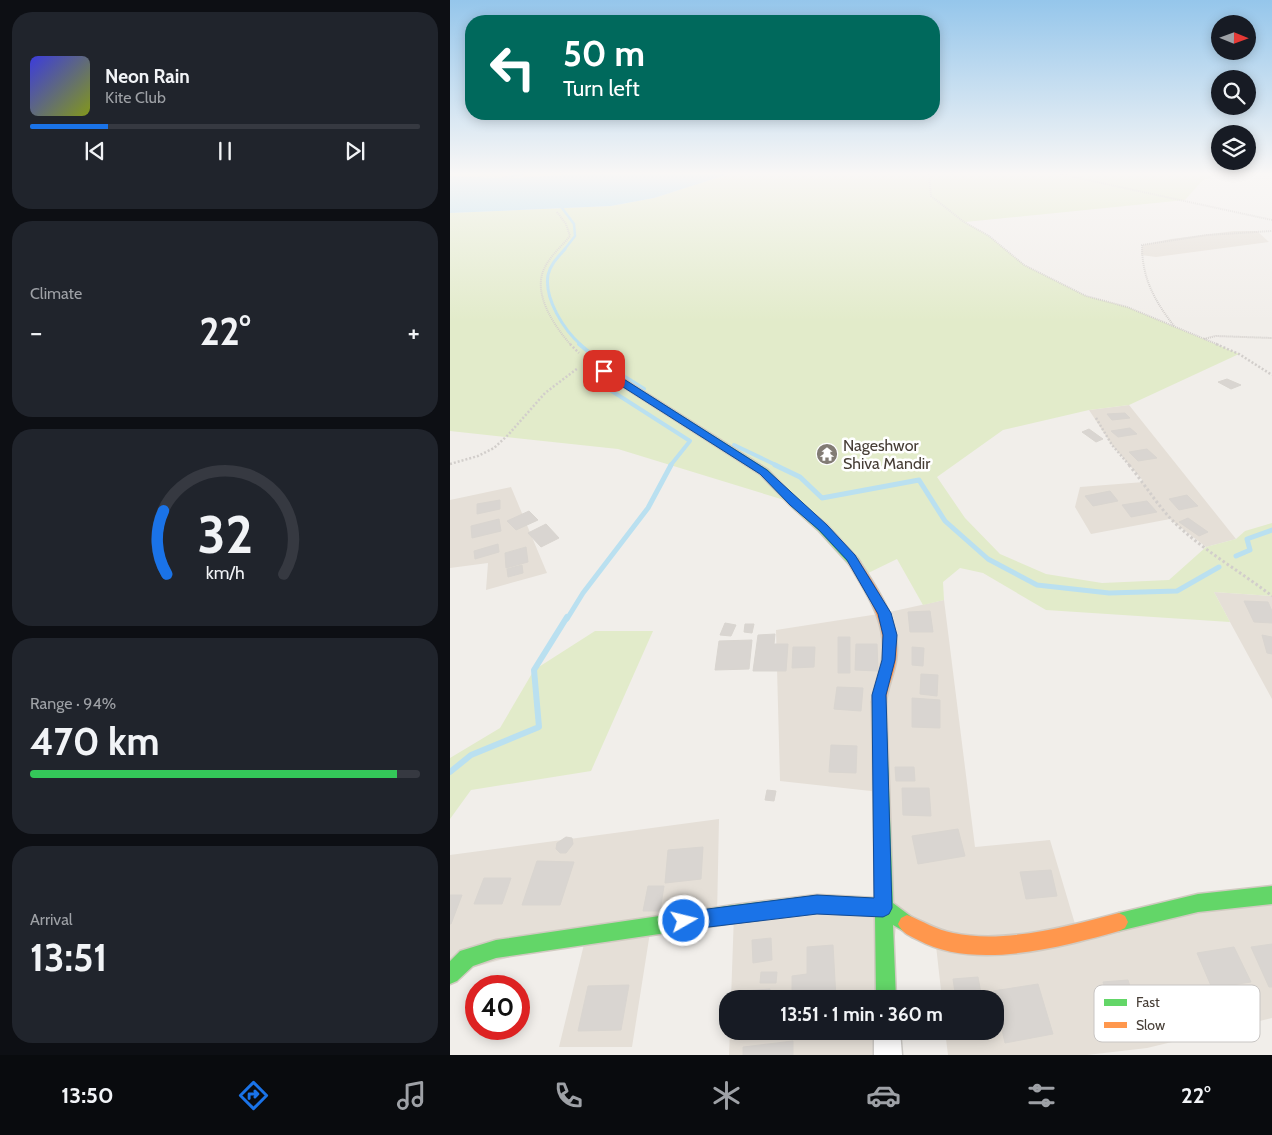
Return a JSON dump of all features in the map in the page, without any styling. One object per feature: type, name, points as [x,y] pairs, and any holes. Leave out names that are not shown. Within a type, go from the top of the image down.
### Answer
[{"type":"street","points":[[589,362],[764,472],[794,503],[823,528],[851,558],[885,613],[890,635],[888,660],[879,695],[886,990]]},
{"type":"street","points":[[450,974],[467,958],[496,949],[734,914],[817,904],[883,908],[897,922],[934,937],[975,946],[1040,942],[1078,934],[1174,908],[1237,897],[1272,895]]},
{"type":"street","points":[[888,1040],[888,1055]]},
{"type":"path","points":[[450,464],[474,458],[493,449],[537,402],[566,376],[589,362],[572,347],[546,306],[541,281],[543,269],[570,236],[565,223]]},
{"type":"path","points":[[966,223],[1000,244],[1024,265],[1086,296],[1127,307],[1240,354],[1272,375]]},
{"type":"path","points":[[1175,327],[1163,311],[1145,280],[1141,263],[1142,245],[1234,231],[1272,231]]},
{"type":"path","points":[[1203,339],[1216,336],[1272,338]]},
{"type":"path","points":[[1096,418],[1112,445],[1144,482],[1171,519],[1194,539],[1272,596]]},
{"type":"shaded area","points":[[1234,231],[1257,231],[1269,242],[1156,257],[1141,255],[1142,245],[1171,239]]},
{"type":"shaded area","points":[[1129,405],[1236,539],[1206,547],[1170,519],[1091,534],[1075,507],[1080,487],[1144,482],[1112,445],[1089,410]]},
{"type":"shaded area","points":[[511,487],[547,573],[486,590],[488,563],[450,568],[450,500]]},
{"type":"shaded area","points":[[1214,592],[1272,596],[1272,699],[1230,622]]},
{"type":"shaded area","points":[[944,600],[975,847],[1050,840],[1078,934],[1272,895],[1272,1018],[1260,1021],[1260,985],[1094,985],[1094,1042],[1172,1042],[1147,1048],[1087,1055],[948,1055],[946,1040],[1004,1040],[1004,990],[941,990],[935,937],[897,922],[887,990],[731,990],[734,914],[882,907],[880,792],[780,781],[776,630],[885,613]]},
{"type":"shaded area","points":[[719,819],[717,916],[651,926],[632,1047],[559,1047],[586,936],[450,974],[450,855]]},
{"type":"shaded area","points":[[730,1040],[887,1040],[888,1055],[729,1055]]},
{"type":"green space","points":[[450,223],[967,223],[989,236],[1024,265],[1086,296],[1127,307],[1239,354],[1129,405],[1089,410],[1003,430],[937,477],[965,518],[1000,554],[1046,574],[1102,583],[1169,580],[1206,547],[1236,539],[1245,531],[1272,523],[1272,596],[1214,592],[1230,622],[1046,610],[983,573],[960,568],[943,582],[944,600],[923,605],[897,559],[862,576],[794,503],[618,449],[450,431]]},
{"type":"green space","points":[[595,631],[653,631],[591,771],[471,790],[450,819],[450,758],[500,728],[534,670]]},
{"type":"building","points":[[1227,379],[1241,385],[1231,389],[1218,382]]},
{"type":"building","points":[[1125,413],[1130,418],[1112,420],[1107,414]]},
{"type":"building","points":[[1130,428],[1137,434],[1118,437],[1111,431]]},
{"type":"building","points":[[1089,429],[1103,439],[1096,442],[1082,432]]},
{"type":"building","points":[[1147,449],[1157,458],[1138,461],[1129,452]]},
{"type":"building","points":[[1110,491],[1118,501],[1093,506],[1085,496]]},
{"type":"building","points":[[1187,495],[1198,506],[1179,510],[1169,499]]},
{"type":"building","points":[[500,500],[500,509],[477,514],[477,504]]},
{"type":"building","points":[[1147,501],[1157,512],[1131,517],[1122,505]]},
{"type":"building","points":[[529,511],[538,520],[516,530],[507,521]]},
{"type":"building","points":[[1188,518],[1208,532],[1199,536],[1179,522]]},
{"type":"building","points":[[499,519],[501,531],[472,538],[471,526]]},
{"type":"building","points":[[546,524],[559,538],[541,547],[528,533]]},
{"type":"building","points":[[498,544],[499,552],[475,559],[474,551]]},
{"type":"building","points":[[526,547],[528,562],[506,568],[505,553]]},
{"type":"building","points":[[522,565],[523,573],[508,577],[507,569]]},
{"type":"building","points":[[1244,601],[1268,602],[1272,611],[1272,623],[1254,622]]},
{"type":"building","points":[[930,611],[933,632],[910,632],[908,612]]},
{"type":"building","points":[[725,623],[736,625],[731,636],[720,635]]},
{"type":"building","points":[[745,624],[754,624],[752,633],[744,632]]},
{"type":"building","points":[[775,634],[774,644],[788,644],[786,671],[753,671],[758,635]]},
{"type":"building","points":[[1262,635],[1272,637],[1272,654],[1267,653]]},
{"type":"building","points":[[838,637],[850,637],[850,673],[838,673]]},
{"type":"building","points":[[752,640],[749,669],[715,670],[719,641]]},
{"type":"building","points":[[856,644],[877,644],[878,671],[855,670]]},
{"type":"building","points":[[793,647],[815,647],[814,667],[792,668]]},
{"type":"building","points":[[912,647],[924,648],[923,666],[912,665]]},
{"type":"building","points":[[921,674],[938,675],[937,696],[920,694]]},
{"type":"building","points":[[837,687],[863,688],[861,711],[834,709]]},
{"type":"building","points":[[912,698],[940,700],[940,728],[912,727]]},
{"type":"building","points":[[831,745],[857,746],[856,773],[829,772]]},
{"type":"building","points":[[895,767],[914,767],[915,781],[896,781]]},
{"type":"building","points":[[902,788],[929,788],[931,816],[903,815]]},
{"type":"building","points":[[767,790],[776,791],[774,801],[765,800]]},
{"type":"building","points":[[958,829],[965,856],[918,864],[912,836]]},
{"type":"building","points":[[566,837],[572,838],[573,844],[566,853],[560,853],[556,849],[557,843]]},
{"type":"building","points":[[703,847],[701,879],[665,883],[668,850]]},
{"type":"building","points":[[537,861],[574,862],[560,905],[522,905]]},
{"type":"building","points":[[1051,870],[1057,896],[1026,899],[1020,872]]},
{"type":"building","points":[[484,878],[511,878],[502,904],[474,904]]},
{"type":"building","points":[[648,886],[664,886],[660,911],[643,911]]},
{"type":"building","points":[[450,895],[462,895],[451,924],[450,924]]},
{"type":"building","points":[[771,938],[772,960],[753,963],[752,940]]},
{"type":"building","points":[[1272,944],[1272,987],[1269,987],[1251,947]]},
{"type":"building","points":[[833,945],[836,990],[792,990],[792,976],[807,974],[807,947]]},
{"type":"building","points":[[1234,947],[1251,982],[1232,985],[1211,985],[1197,953]]},
{"type":"building","points":[[761,972],[777,972],[776,983],[760,983]]},
{"type":"building","points":[[978,977],[980,990],[955,990],[953,979]]},
{"type":"building","points":[[1128,980],[1130,985],[1104,985],[1103,982]]},
{"type":"building","points":[[1038,984],[1053,1034],[1005,1043],[1004,990],[999,990]]},
{"type":"building","points":[[629,985],[621,1030],[578,1031],[588,986]]},
{"type":"building","points":[[793,1041],[793,1055],[743,1055],[743,1047]]},
{"type":"waterway","points":[[564,250],[575,236],[573,223]]},
{"type":"waterway","points":[[565,249],[549,271],[549,294],[562,323],[581,345]]},
{"type":"waterway","points":[[579,344],[601,362],[644,389]]},
{"type":"waterway","points":[[593,379],[690,441],[670,466]]},
{"type":"waterway","points":[[734,445],[778,466]]},
{"type":"waterway","points":[[567,619],[583,593],[648,508],[671,465]]},
{"type":"waterway","points":[[775,465],[800,477],[822,498],[919,480],[945,521],[988,559],[1037,585],[1109,593],[1177,591],[1219,567]]},
{"type":"waterway","points":[[1236,556],[1250,550],[1247,539],[1272,530]]},
{"type":"waterway","points":[[450,772],[471,755],[539,727],[534,670],[567,617]]},
{"type":"traffic: fast","points":[[589,361],[764,472],[794,503],[823,528],[854,562]]},
{"type":"traffic: fast","points":[[879,702],[886,990]]},
{"type":"traffic: fast","points":[[1119,922],[1198,903],[1272,895]]},
{"type":"traffic: fast","points":[[450,974],[467,958],[496,949],[734,914],[817,904],[883,907],[907,924]]},
{"type":"traffic: slow","points":[[854,562],[881,608],[889,633],[889,661],[881,687],[879,702]]},
{"type":"traffic: slow","points":[[907,924],[929,936],[955,943],[982,945],[1040,940],[1069,935],[1119,922]]},
{"type":"place","name":"Nageshwor Shiva Mandir","points":[[827,454]]},
{"type":"route","points":[[604,371],[764,472],[794,503],[823,528],[851,558],[885,613],[890,635],[888,660],[879,695],[883,908],[817,904],[684,921]]}]
